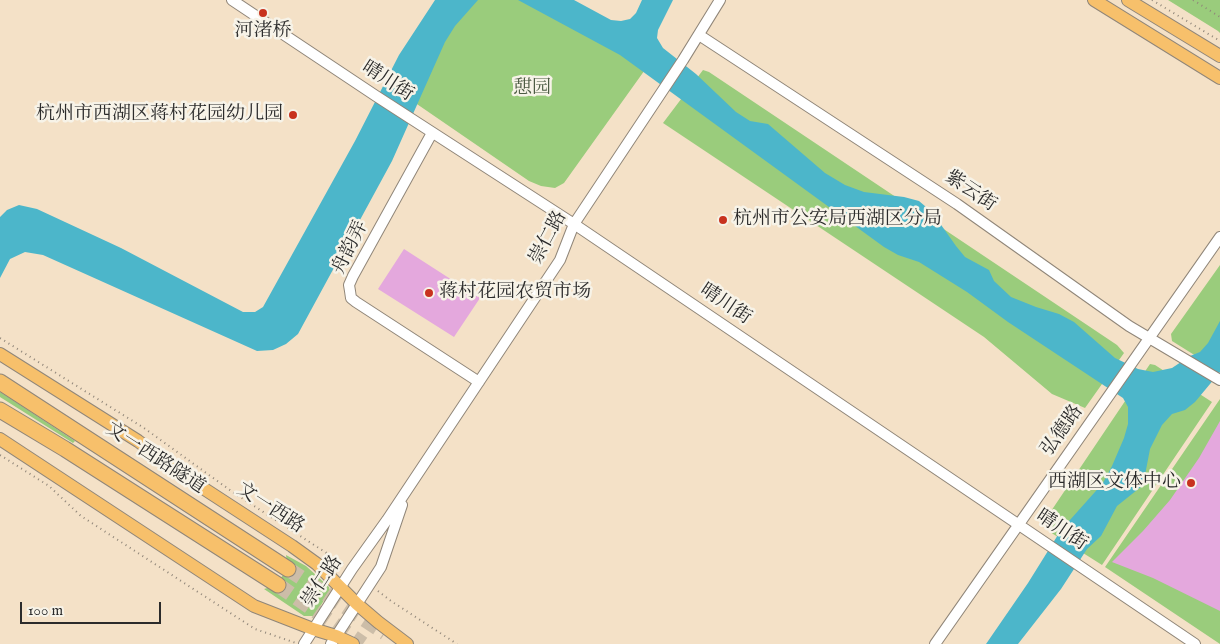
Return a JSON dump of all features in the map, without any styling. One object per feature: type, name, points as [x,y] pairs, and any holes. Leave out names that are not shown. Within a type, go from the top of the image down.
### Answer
[{"type":"highway","name":"文一西路隧道","points":[[0,382],[288,569]]},
{"type":"highway","name":"文一西路隧道","points":[[0,410],[65,449],[278,585]]},
{"type":"main road","points":[[1094,0],[1220,78]]},
{"type":"main road","points":[[1128,0],[1220,56]]},
{"type":"main road","name":"文一西路","points":[[0,354],[138,441],[186,476],[318,564],[357,604],[408,644]]},
{"type":"main road","points":[[0,439],[254,606],[333,640],[352,644]]},
{"type":"street","name":"晴川街","points":[[232,0],[412,120],[574,224],[1195,644]]},
{"type":"street","name":"崇仁路","points":[[304,644],[352,569],[407,490],[560,260],[574,224],[683,60],[720,0]]},
{"type":"street","name":"紫云街","points":[[699,35],[956,204],[1129,326],[1220,380]]},
{"type":"street","name":"舟韵弄","points":[[432,133],[353,276],[349,285],[351,298],[478,382]]},
{"type":"street","name":"弘德路","points":[[935,644],[1220,237]]},
{"type":"street","name":"崇仁路","points":[[333,640],[381,567],[407,490]]},
{"type":"path","points":[[1152,0],[1220,41]]},
{"type":"path","points":[[1193,0],[1220,17]]},
{"type":"path","points":[[0,338],[144,428],[234,493],[352,569]]},
{"type":"path","points":[[0,455],[49,486],[81,516],[255,629],[299,644]]},
{"type":"path","points":[[370,584],[391,601],[457,644]]},
{"type":"green space","name":"憇园","points":[[472,0],[527,0],[647,67],[564,183],[555,188],[541,186],[529,181],[411,100],[445,30]]},
{"type":"green space","points":[[1168,0],[1220,0],[1220,33],[1218,31]]},
{"type":"green space","points":[[703,70],[709,72],[1117,345],[1124,353],[1085,408],[1052,394],[984,337],[663,123]]},
{"type":"green space","points":[[1220,265],[1220,371],[1172,341],[1171,334]]},
{"type":"green space","points":[[1150,364],[1155,365],[1212,402],[1102,565],[1050,532],[1043,523]]},
{"type":"green space","points":[[0,392],[75,441],[73,443],[0,397]]},
{"type":"green space","name":"西湖区文体中心","points":[[1220,399],[1220,644],[1105,567]]},
{"type":"green space","points":[[286,555],[306,566],[329,587],[330,591],[314,616],[304,616],[264,589],[274,586],[284,574],[287,564]]},
{"type":"water","points":[[435,0],[478,0],[455,26],[445,42],[392,161],[298,334],[286,344],[273,350],[257,351],[43,255],[25,252],[10,259],[0,278],[0,217],[7,210],[19,205],[37,209],[121,248],[243,312],[255,312],[263,307],[355,141],[399,55]]},
{"type":"water","points":[[518,0],[574,0],[611,20],[621,21],[630,19],[636,13],[642,0],[673,0],[658,30],[657,38],[663,48],[696,74],[736,112],[750,121],[768,124],[825,173],[845,185],[864,192],[904,197],[919,201],[932,212],[965,257],[989,270],[994,281],[1011,297],[1059,314],[1074,322],[1115,358],[1138,369],[1153,372],[1172,368],[1200,352],[1208,343],[1220,321],[1220,372],[1195,402],[1185,410],[1172,414],[1162,425],[1150,449],[1142,486],[1117,506],[1101,536],[1087,549],[1061,589],[1018,644],[986,644],[1028,583],[1061,530],[1103,483],[1124,438],[1128,424],[1128,407],[1123,398],[1008,322],[967,292],[919,262],[898,255],[884,247],[620,55]]},
{"type":"building","name":"蒋村花园农贸市场","points":[[404,249],[480,298],[454,337],[378,289]]},
{"type":"building","name":"西湖区文体中心","points":[[1220,421],[1220,611],[1153,578],[1112,562],[1170,500],[1199,458]]},
{"type":"tunnel","points":[[288,569],[385,633]]},
{"type":"tunnel","points":[[278,585],[363,644]]},
{"type":"place","name":"河渚桥","points":[[263,13]]},
{"type":"place","name":"杭州市西湖区蒋村花园幼儿园","points":[[293,115]]},
{"type":"place","name":"杭州市公安局西湖区分局","points":[[723,220]]},
{"type":"place","name":"蒋村花园农贸市场","points":[[429,293]]},
{"type":"place","name":"西湖区文体中心","points":[[1191,483]]}]
